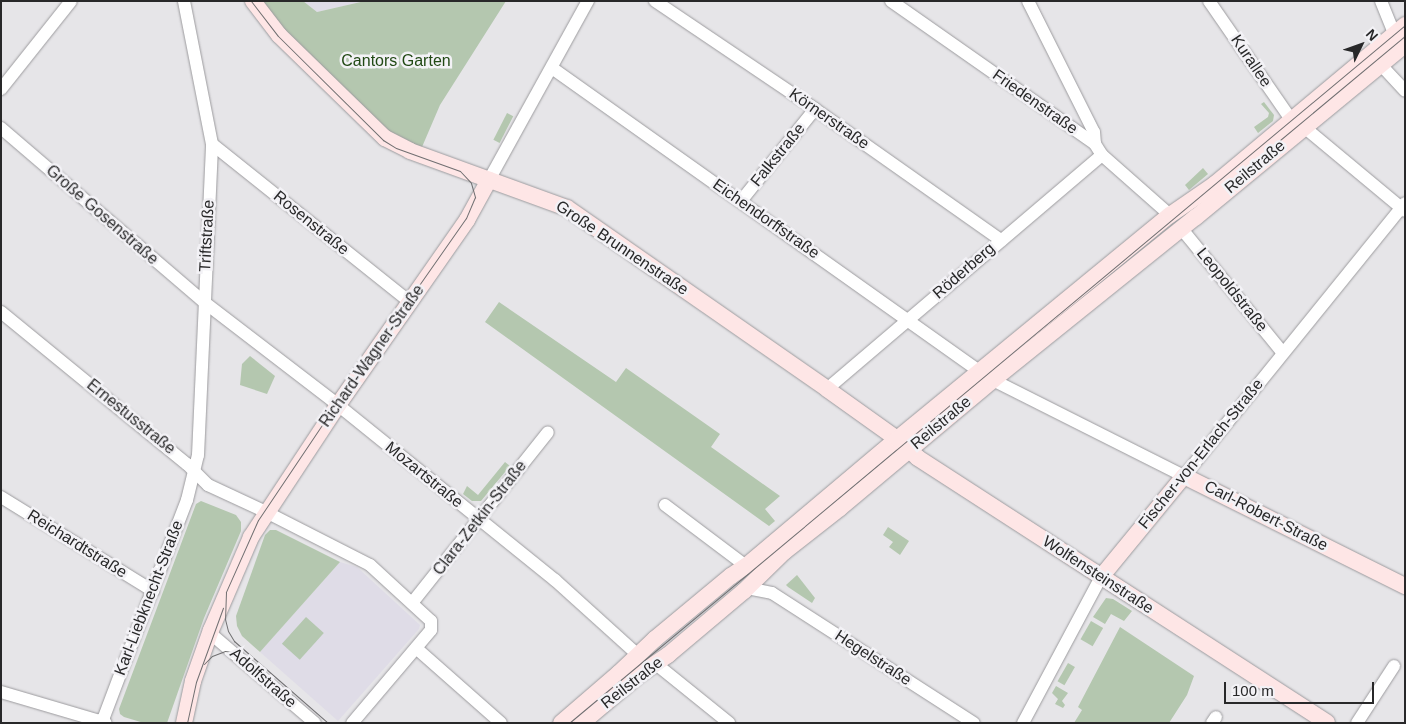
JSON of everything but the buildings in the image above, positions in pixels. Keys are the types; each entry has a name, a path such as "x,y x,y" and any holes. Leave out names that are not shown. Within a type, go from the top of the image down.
{"street":[{"path":"1,89 71,1"},
{"name":"Triftstraße","path":"184,1 212,144 198,455 195,472"},
{"name":"Große Brunnenstraße","path":"253,1 279,35 385,138 410,151 567,208 903,444"},
{"name":"Richard-Wagner-Straße","path":"184,723 190,691 210,633 251,537 338,405 478,203 588,1"},
{"name":"Körnerstraße","path":"655,1 815,109 1001,240"},
{"name":"Friedenstraße","path":"890,1 1095,144 1102,155 1170,215"},
{"path":"1028,1 1094,132 1095,144"},
{"name":"Kurallee","path":"1209,1 1298,124 1403,208"},
{"path":"1381,1 1401,35"},
{"name":"Reilstraße","path":"561,723 731,576 903,444 986,375 1170,215 1381,64 1401,35"},
{"name":"Reilstraße","path":"986,375 1181,228 1401,35"},
{"path":"1381,64 1405,91"},
{"name":"Eichendorffstraße","path":"552,68 986,375"},
{"name":"Falkstraße","path":"741,201 815,109"},
{"name":"Große Gosenstraße","path":"1,128 204,302"},
{"name":"Rosenstraße","path":"212,144 410,302"},
{"name":"Röderberg","path":"827,389 1102,155"},
{"name":"Fischer-von-Erlach-Straße","path":"1023,723 1100,577 1184,476 1282,352 1403,208"},
{"name":"Leopoldstraße","path":"1181,228 1282,352"},
{"name":"Mozartstraße","path":"204,302 338,405 556,580 638,655"},
{"name":"Ernestusstraße","path":"1,312 195,472 208,485 370,565 412,603 433,626 416,648"},
{"name":"Carl-Robert-Straße","path":"986,375 1405,586"},
{"name":"Clara-Zetkin-Straße","path":"412,603 548,432"},
{"name":"Reilstraße","path":"582,723 766,572 784,552 903,444"},
{"name":"Wolfensteinstraße","path":"903,444 1100,577 1327,723"},
{"name":"Karl-Liebknecht-Straße","path":"102,722 195,472"},
{"name":"Reichardtstraße","path":"1,497 152,591"},
{"path":"665,505 746,566"},
{"path":"766,572 766,581 772,593"},
{"name":"Hegelstraße","path":"747,588 772,593 974,723"},
{"name":"Adolfstraße","path":"210,633 315,723"},
{"path":"352,723 416,648 501,723"},
{"path":"656,664 729,723"},
{"path":"1357,723 1394,666"},
{"path":"1,692 102,722"},
{"name":"Wolfensteinstraße","path":"1302,707 1318,723"}],"shaded area":[{"path":"303,1 365,1 317,12"},
{"path":"340,562 357,567 420,625 419,629 338,721 260,652"}],"green space":[{"name":"Cantors Garten","path":"257,1 303,1 317,12 365,1 506,1 440,105 419,154 387,135"},
{"path":"1264,102 1274,115 1273,121 1258,133 1254,127 1268,117 1269,113 1261,104"},
{"path":"507,113 513,116 500,143 493,140"},
{"path":"1203,168 1208,174 1189,190 1185,185"},
{"path":"499,302 616,382 626,368 720,434 711,447 780,496 765,509 775,521 769,526 485,322"},
{"path":"250,356 275,376 267,394 240,385 242,364"},
{"path":"505,462 510,466 481,501 472,501 463,494 467,486 478,495"},
{"path":"201,501 236,515 241,522 241,531 204,618 167,723 144,723 124,717 120,714 119,709 196,504"},
{"path":"888,527 909,541 900,555 889,547 893,542 883,535"},
{"path":"270,530 276,530 340,562 260,652 242,636 237,626 236,616 265,535"},
{"path":"797,575 815,598 812,603 786,585"},
{"path":"1106,598 1113,599 1132,611 1124,621 1111,614 1105,624 1093,617"},
{"path":"306,617 324,633 300,660 282,644"},
{"path":"1091,621 1103,628 1093,646 1080,639"},
{"path":"1120,627 1194,676 1187,695 1169,723 1074,723 1082,710 1078,707"},
{"path":"1068,663 1075,667 1064,685 1058,681"},
{"path":"1056,686 1068,693 1062,701 1065,705 1063,708 1055,704 1058,699 1052,693"}],"tram line":[{"path":"251,1 278,36 383,140 396,148 460,171 471,183 475,197 466,218 336,404 258,520 226,592 225,619 228,631 234,641 328,723"},
{"path":"569,723 1405,25"},
{"path":"1262,155 1405,36"},
{"path":"187,723 196,682 223,608"},
{"path":"204,664 212,656 225,651 232,652 249,661"}]}
